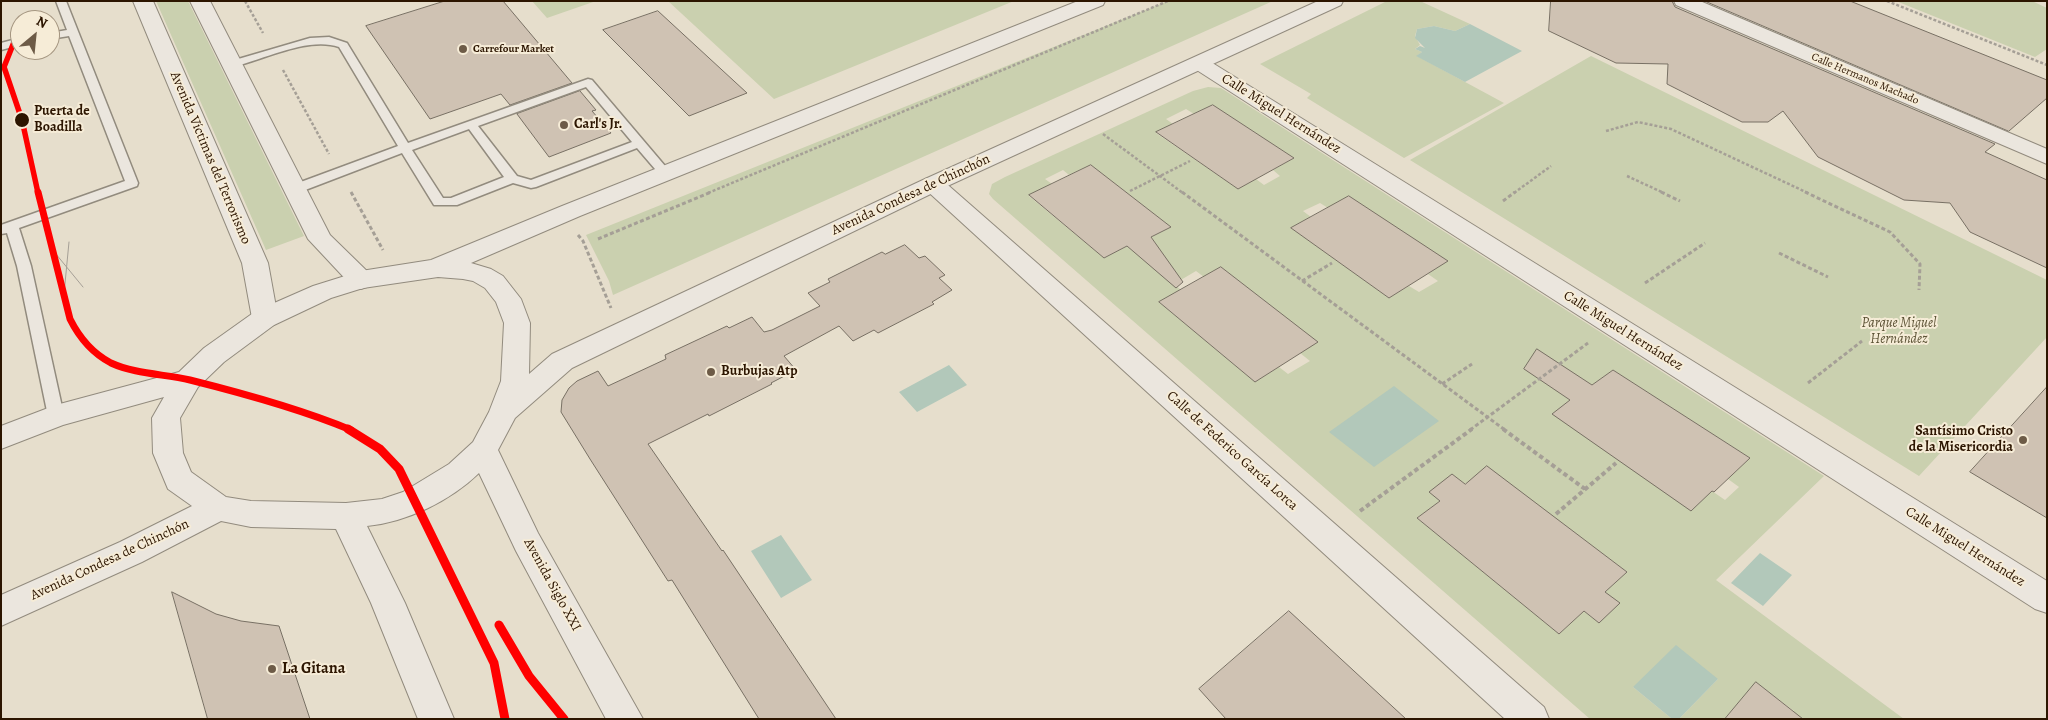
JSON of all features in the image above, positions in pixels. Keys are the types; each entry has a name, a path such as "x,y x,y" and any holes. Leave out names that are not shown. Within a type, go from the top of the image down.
{"street":[{"name":"Avenida Víctimas del Terrorismo","path":"143,1 255,263 265,318"},
{"path":"200,1 320,238 360,280"},
{"path":"438,268 562,214 1096,1"},
{"name":"Avenida Condesa de Chinchón","path":"503,413 562,361 933,184 1334,1"},
{"name":"Calle Hermanos Machado","path":"1683,1 2047,157"},
{"name":"Calle Miguel Hernández","path":"1199,62 2047,599"},
{"name":"Calle de Federico García Lorca","path":"933,184 1531,719"},
{"path":"438,268 463,270 482,275 494,282 508,299 517,323 515,381 503,413 483,450 460,472 414,501 382,512 346,516 251,514 218,508 179,480 168,453 166,418 188,380 214,355 265,318 322,292 360,280 438,268"},
{"path":"1,438 56,416 188,380"},
{"name":"Avenida Siglo XXI","path":"483,450 527,542 624,719"},
{"name":"Avenida Condesa de Chinchón","path":"1,611 131,552 218,508"},
{"path":"346,516 388,603 436,719"}],"lane":[{"path":"56,416 24,266 7,228 132,183 61,1"},
{"path":"60,34 72,32"},
{"path":"232,64 310,41 329,40 344,45 439,202 452,202 512,179 531,184 640,144"},
{"path":"295,189 588,82 665,173"},
{"path":"471,124 512,179"}],"path":[{"path":"598,239 1168,1"},
{"path":"1887,1 2047,65"},
{"path":"1606,131 1638,122 1671,129 1890,232 1920,264 1919,290"},
{"path":"1096,129 1586,489"},
{"path":"1130,191 1190,161"},
{"path":"1503,201 1551,166"},
{"path":"1627,176 1680,201"},
{"path":"562,214 583,241 608,301"},
{"path":"1645,283 1706,243"},
{"path":"1779,252 1828,277"},
{"path":"1302,281 1332,263"},
{"path":"1360,511 1593,339"},
{"path":"1808,383 1862,340"},
{"path":"1442,384 1472,364"},
{"path":"1556,514 1616,463"}],"green space":[{"path":"156,1 188,1 304,236 266,250"},
{"path":"532,1 596,1 547,18"},
{"path":"668,1 1014,1 774,99"},
{"path":"1168,1 1273,1 613,295 609,281 586,235"},
{"path":"1387,1 1420,1 1470,24 1455,31 1434,26 1417,29 1415,36 1420,45 1415,49 1422,52 1417,56 1504,103 1404,158 1307,98 1311,94 1260,64"},
{"path":"1896,1 2032,1 2047,8 2047,49 2035,57"},
{"name":"Parque Miguel Hernández","path":"1591,56 2047,280 2047,337 1919,476 1410,160"},
{"path":"1208,87 1221,88 1824,476 1716,580 1904,719 1791,719 1794,711 1756,683 1725,719 1679,719 1718,679 1633,687 1672,719 1590,719 989,194 992,184 1005,177 1193,91","holes":["1213,105 1294,158 1273,170 1280,176 1264,185 1256,179 1238,189 1156,133 1173,124 1166,119 1186,109 1194,114","1091,165 1171,227 1151,237 1156,244 1136,253 1127,246 1104,258 1029,196 1052,184 1045,179 1063,170 1069,175","1349,196 1447,261 1428,274 1438,281 1419,292 1409,286 1389,298 1291,228 1311,217 1303,211 1320,203 1328,208","1221,267 1317,342 1300,353 1310,361 1288,374 1279,367 1255,382 1159,302 1181,290 1174,284 1196,271 1204,277","1613,370 1750,458 1728,479 1739,487 1725,500 1712,491 1553,414 1570,400 1560,393 1579,377 1592,385","1487,467 1627,572 1605,592 1599,623 1584,611 1559,634 1417,518 1440,501 1452,474 1465,484"]}],"shaded area":[{"path":"1470,24 1522,51 1465,82 1416,56 1422,52 1415,49 1420,46 1425,48 1415,38 1417,29 1434,26 1455,31"},
{"path":"949,365 967,385 917,412 899,392"},
{"path":"1394,386 1439,421 1374,467 1329,432"},
{"path":"781,535 812,580 781,598 751,551"},
{"path":"1760,553 1792,575 1763,606 1731,583"},
{"path":"1676,645 1718,679 1679,719 1672,719 1633,687"}],"building":[{"name":"Carrefour Market","path":"445,1 503,1 572,83 510,105 501,94 430,119 366,26"},
{"path":"1551,1 1672,1 1675,7 1995,144 1985,152 2047,180 2047,268 1970,232 1950,203 1904,200 1818,157 1783,111 1768,122 1742,122 1667,84 1668,64 1616,63 1549,31"},
{"path":"1705,1 1850,1 2047,80 2047,98 2009,131"},
{"path":"658,11 747,93 689,116 603,30"},
{"name":"Carl's Jr.","path":"580,91 596,110 592,111 611,133 549,157 517,114"},
{"path":"1213,105 1294,158 1238,189 1156,132"},
{"path":"1091,165 1171,227 1151,237 1183,282 1176,288 1127,246 1104,258 1029,195"},
{"path":"1349,196 1448,261 1389,298 1291,228"},
{"path":"905,245 919,258 925,256 945,275 939,278 952,290 932,302 934,304 878,333 874,330 853,341 839,326 784,356 796,370 709,416 708,414 648,444 723,550 836,719 759,719 672,580 668,581 590,459 561,412 562,400 569,388 577,381 598,371 608,386 666,359 665,355 727,326 729,328 752,317 764,332 772,330 820,306 808,293 830,282 828,279 882,252 885,254"},
{"path":"1221,267 1318,342 1255,382 1159,302"},
{"path":"1537,349 1592,385 1613,370 1750,458 1691,511 1552,414 1570,400 1524,369"},
{"name":"Santísimo Cristo de la Misericordia","path":"2047,387 2047,518 1970,472"},
{"path":"1487,466 1627,572 1605,592 1620,603 1599,623 1584,611 1559,634 1417,518 1440,501 1429,492 1452,474 1465,484"},
{"path":"172,592 216,614 241,621 279,626 310,719 208,719"},
{"path":"1289,611 1406,719 1226,719 1199,689"},
{"path":"1756,682 1803,719 1725,719"}],"tram line":[{"path":"67,267 69,242"},
{"path":"51,248 67,267"},
{"path":"64,294 67,267"},
{"path":"67,267 83,287"}],"transit line":[{"path":"10,52 4,67 22,120 43,215 70,319 79,337 98,354 112,363 155,375 188,380 323,418 351,430 380,449 399,469 494,663 505,719"},
{"path":"499,625 529,676 564,719"}],"place":[{"name":"Carrefour Market","path":"463,49"},
{"name":"Puerta de Boadilla","path":"22,120"},
{"name":"Carl's Jr.","path":"564,125"},
{"name":"Burbujas Atp","path":"711,372"},
{"name":"Santísimo Cristo de la Misericordia","path":"2023,440"},
{"name":"La Gitana","path":"272,669"}]}
